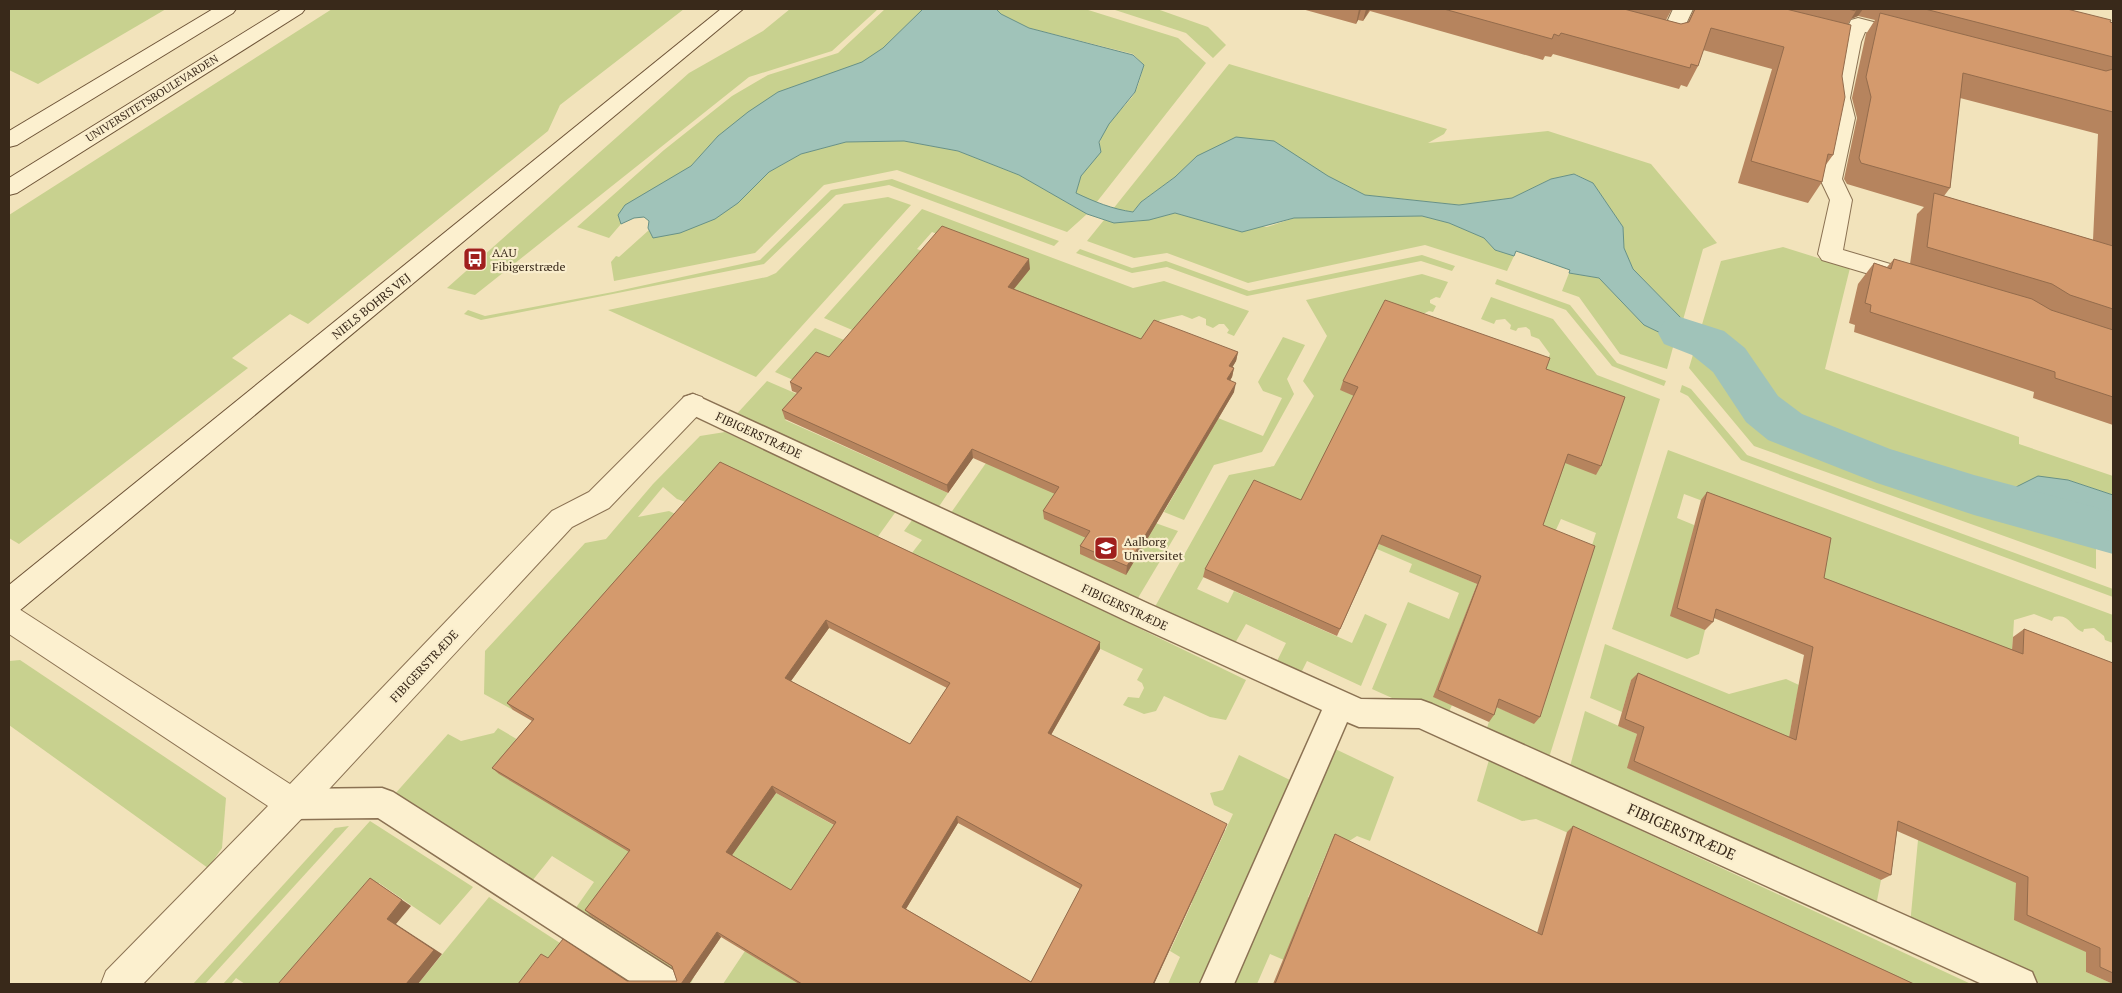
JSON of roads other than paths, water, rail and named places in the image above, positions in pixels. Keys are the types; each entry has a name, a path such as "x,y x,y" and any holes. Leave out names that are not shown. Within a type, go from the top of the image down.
{"street":[{"path":"9,140 226,9"},
{"name":"UNIVERSITETSBOULEVARDEN","path":"9,188 295,9"},
{"name":"NIELS BOHRS VEJ","path":"9,602 732,9"},
{"path":"1636,28 1671,38 1683,9"},
{"path":"1922,282 1830,254 1841,200 1831,179 1844,118 1840,98 1851,28 1925,41"},
{"name":"FIBIGERSTRÆDE","path":"119,984 293,804 562,519 599,500 693,404"},
{"path":"9,618 293,804"}],"lane":[{"name":"FIBIGERSTRÆDE","path":"693,404 1359,714 1421,714 2020,984"},
{"path":"1217,984 1339,705"},
{"path":"293,804 382,803 664,984"}],"water":[{"path":"923,9 996,9 1001,14 1029,28 1133,55 1144,65 1135,92 1109,124 1099,142 1101,152 1081,176 1076,193 1090,199 1111,207 1133,212 1141,202 1175,177 1197,156 1236,137 1274,141 1328,176 1365,195 1459,205 1512,198 1551,179 1574,174 1593,183 1623,227 1624,248 1633,269 1683,320 1680,333 1675,340 1644,325 1599,278 1569,273 1570,270 1516,251 1514,256 1495,250 1484,238 1449,223 1422,216 1294,218 1242,232 1175,213 1149,220 1114,223 1087,214 1019,175 958,151 904,141 846,142 801,154 769,172 738,203 715,219 680,233 653,238 648,228 649,221 644,217 634,218 621,224 618,215 625,205 691,166 718,136 748,112 778,92 862,62 883,48"},
{"path":"2038,476 2068,480 2113,495 2113,543 2096,537 2086,537 1988,506 1981,497 1983,489 2002,494"}],"waterway":[{"path":"1680,333 1708,343 1729,360 1762,409 1785,427 1877,464 1974,495 2113,533"}],"place":[{"name":"AAU Fibigerstræde","path":"475,259"},
{"name":"Aalborg Universitet","path":"1106,548"}]}
